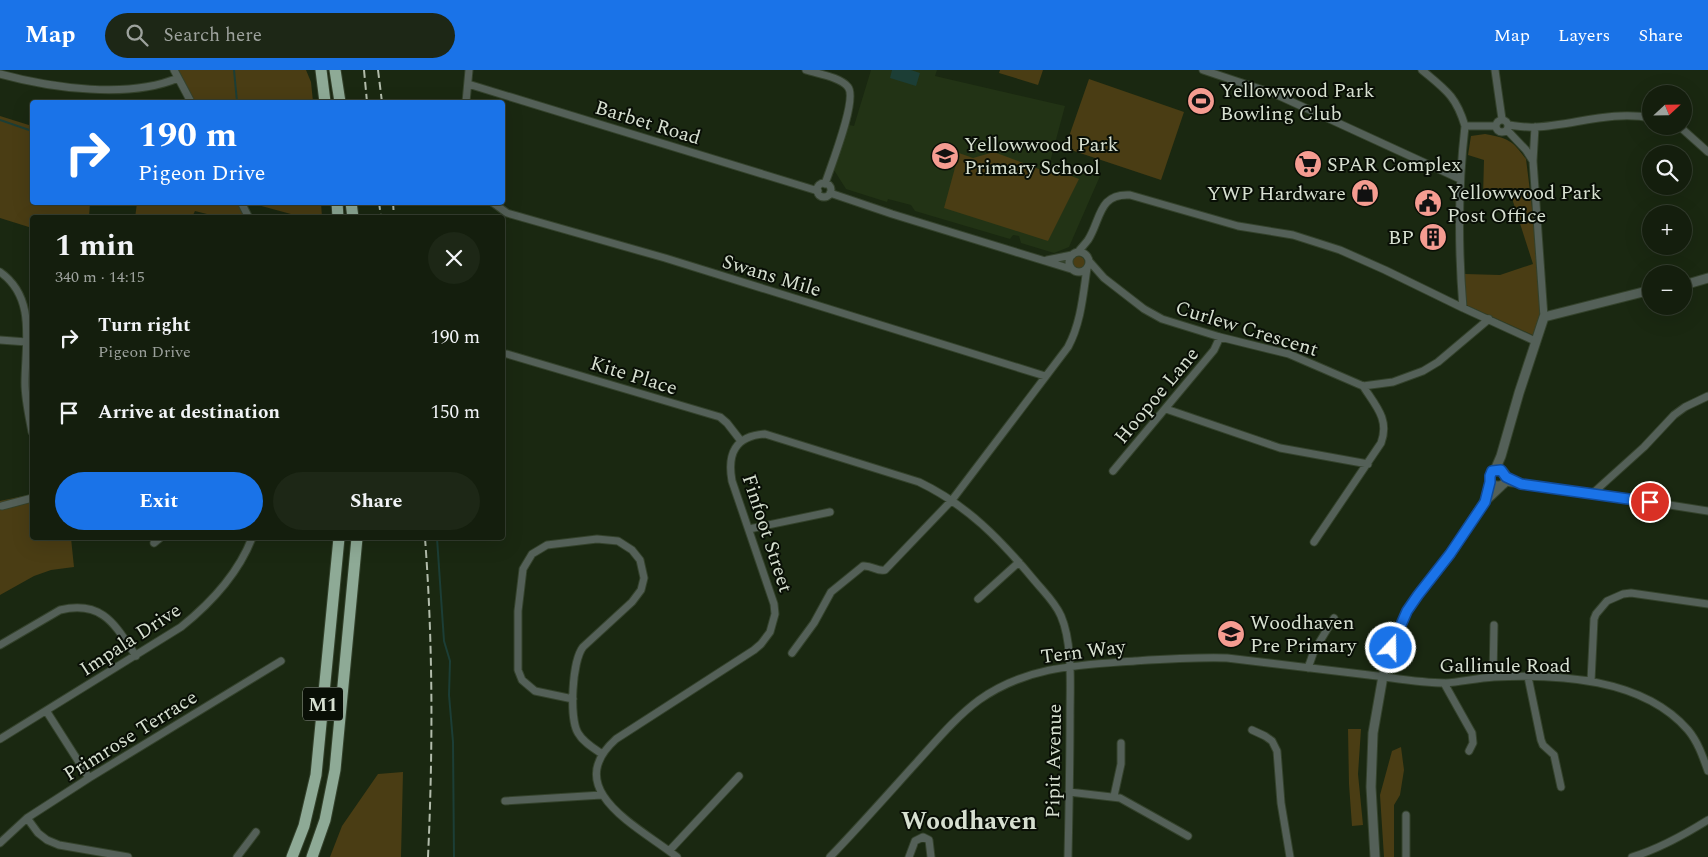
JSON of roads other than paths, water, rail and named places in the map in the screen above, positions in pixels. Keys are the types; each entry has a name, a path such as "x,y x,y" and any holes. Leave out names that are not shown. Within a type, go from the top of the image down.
{"highway":[{"path":"320,70 325,100"},
{"path":"336,70 340,100"},
{"name":"M1","path":"292,857 304,826 316,775 339,540"},
{"name":"M1","path":"312,857 325,820 336,770 357,540"}],"street":[{"path":"174,70 190,100"},
{"path":"466,100 470,70"},
{"path":"806,70 834,79 848,87 851,93 849,111 825,184"},
{"path":"1203,70 1275,94 1460,179"},
{"path":"1422,70 1448,91 1460,109 1465,126 1460,179 1460,260 1463,308"},
{"path":"1495,70 1502,120"},
{"path":"0,74 47,85 92,88 140,87 178,78"},
{"name":"Barbet Road","path":"468,84 818,191"},
{"path":"1496,126 1500,132 1508,128 1535,127 1582,120 1642,118"},
{"path":"1496,126 1502,120"},
{"path":"1502,120 1506,121 1508,128 1534,161"},
{"path":"1465,126 1496,126"},
{"path":"1485,502 1490,476 1501,456 1535,341 1544,317 1534,161 1535,127"},
{"path":"1689,135 1708,152"},
{"path":"825,184 819,186 818,191 824,197 830,194 1071,269 1086,268"},
{"path":"825,184 830,188 830,194"},
{"path":"1071,269 1068,260 1088,240 1104,205 1109,200 1122,194 1238,226 1293,235 1340,250 1535,341"},
{"name":"Swans Mile","path":"496,205 507,213 665,258 1045,376"},
{"path":"792,653 814,623 826,598 837,586 863,566 871,566 880,571 885,570 952,500 1068,347 1079,320 1084,289 1088,240"},
{"path":"1045,260 1075,253 1084,253 1086,268"},
{"name":"Curlew Crescent","path":"1086,268 1104,278"},
{"name":"Curlew Crescent","path":"1086,268 1104,278 1162,319 1220,337 1289,354 1363,386"},
{"path":"0,272 13,285 22,300 28,319 25,385 30,422"},
{"path":"1692,283 1708,278"},
{"path":"1544,317 1642,292"},
{"path":"1314,542 1381,443 1385,429 1380,411 1363,386 1393,382 1423,371 1438,362 1489,319"},
{"name":"Hoopoe Lane","path":"1113,471 1166,410 1214,350 1220,337"},
{"path":"0,340 27,342"},
{"name":"Kite Place","path":"507,354 720,417 741,441"},
{"path":"1593,494 1644,447 1674,415 1708,396"},
{"path":"1166,410 1280,448 1368,464"},
{"path":"741,441 752,435 772,435 920,482 952,500 983,525 1019,562 1056,607 1064,625 1070,666"},
{"name":"Finfoot Street","path":"602,754 616,739 754,650 770,632 775,614 774,604 732,481 730,465 735,448 741,441"},
{"path":"1375,857 1371,787 1373,733 1383,676 1391,648 1407,611 1450,554 1485,502 1504,480 1501,456"},
{"path":"1495,470 1501,470 1504,480"},
{"path":"1490,482 1494,486 1504,480 1708,511"},
{"path":"2,506 30,499"},
{"path":"748,529 830,512"},
{"path":"573,700 535,691 522,680 518,670 518,612 523,569 532,554 547,545 597,539 618,541 632,550 640,560 644,578 642,590 632,602 580,651 576,660 573,700 574,720 578,733 590,746 602,754 596,767 602,796 618,814 677,857"},
{"path":"154,543 158,540"},
{"name":"Impala Drive","path":"0,739 181,627 208,604 231,577 251,540"},
{"path":"978,599 1019,562"},
{"path":"1591,680 1594,619 1599,609 1607,601 1623,594 1631,593 1708,604"},
{"path":"0,645 60,610 87,608 100,613 110,620 136,656"},
{"path":"1308,668 1314,651 1334,618"},
{"path":"1493,677 1494,625"},
{"name":"Tern Way","path":"830,857 935,742 966,711 993,691 1010,682 1043,670 1070,666 1202,657 1227,658 1383,676"},
{"name":"Primrose Terrace","path":"0,843 27,818 281,661"},
{"name":"Pipit Avenue","path":"1068,857 1070,666"},
{"name":"Gallinule Road","path":"1383,676 1444,683 1493,677 1591,680 1651,700 1672,714 1689,731 1700,749 1708,771"},
{"path":"1528,677 1541,740 1543,745 1554,755 1561,787"},
{"path":"1444,683 1472,733 1473,743 1469,751"},
{"path":"46,712 89,778"},
{"path":"1252,730 1266,736 1277,751 1281,803 1290,857"},
{"path":"1114,796 1121,764 1121,742"},
{"path":"669,851 740,776"},
{"path":"1069,792 1114,796 1131,802 1188,836"},
{"path":"504,801 602,796"},
{"path":"1406,815 1406,857"},
{"path":"27,818 38,833 47,840 59,845 128,857"},
{"path":"1632,857 1646,853 1708,820"},
{"path":"237,857 256,832"},
{"path":"909,857 915,841 923,837 929,840 931,857"}],"water":[{"path":"892,70 911,70 920,73 916,86 890,78"}],"waterway":[{"path":"234,70 237,100"},
{"path":"0,120 30,130"},
{"path":"437,540 444,641 450,661 449,695 453,742 454,857"}],"railway":[{"path":"364,70 367,100"},
{"path":"378,70 382,100"},
{"path":"379,205 381,215"},
{"path":"393,205 394,215"},
{"path":"425,540 430,618 431,697 428,857"}],"place":[{"name":"Yellowwood Park Bowling Club","path":"1201,101"},
{"name":"Yellowwood Park Primary School","path":"945,156"},
{"name":"SPAR Complex","path":"1308,164"},
{"name":"YWP Hardware","path":"1365,193"},
{"name":"Yellowwood Park Post Office","path":"1428,203"},
{"name":"BP","path":"1433,237"},
{"name":"Woodhaven Pre Primary","path":"1231,634"}],"district":[{"name":"Woodhaven","path":"969,820"}]}
